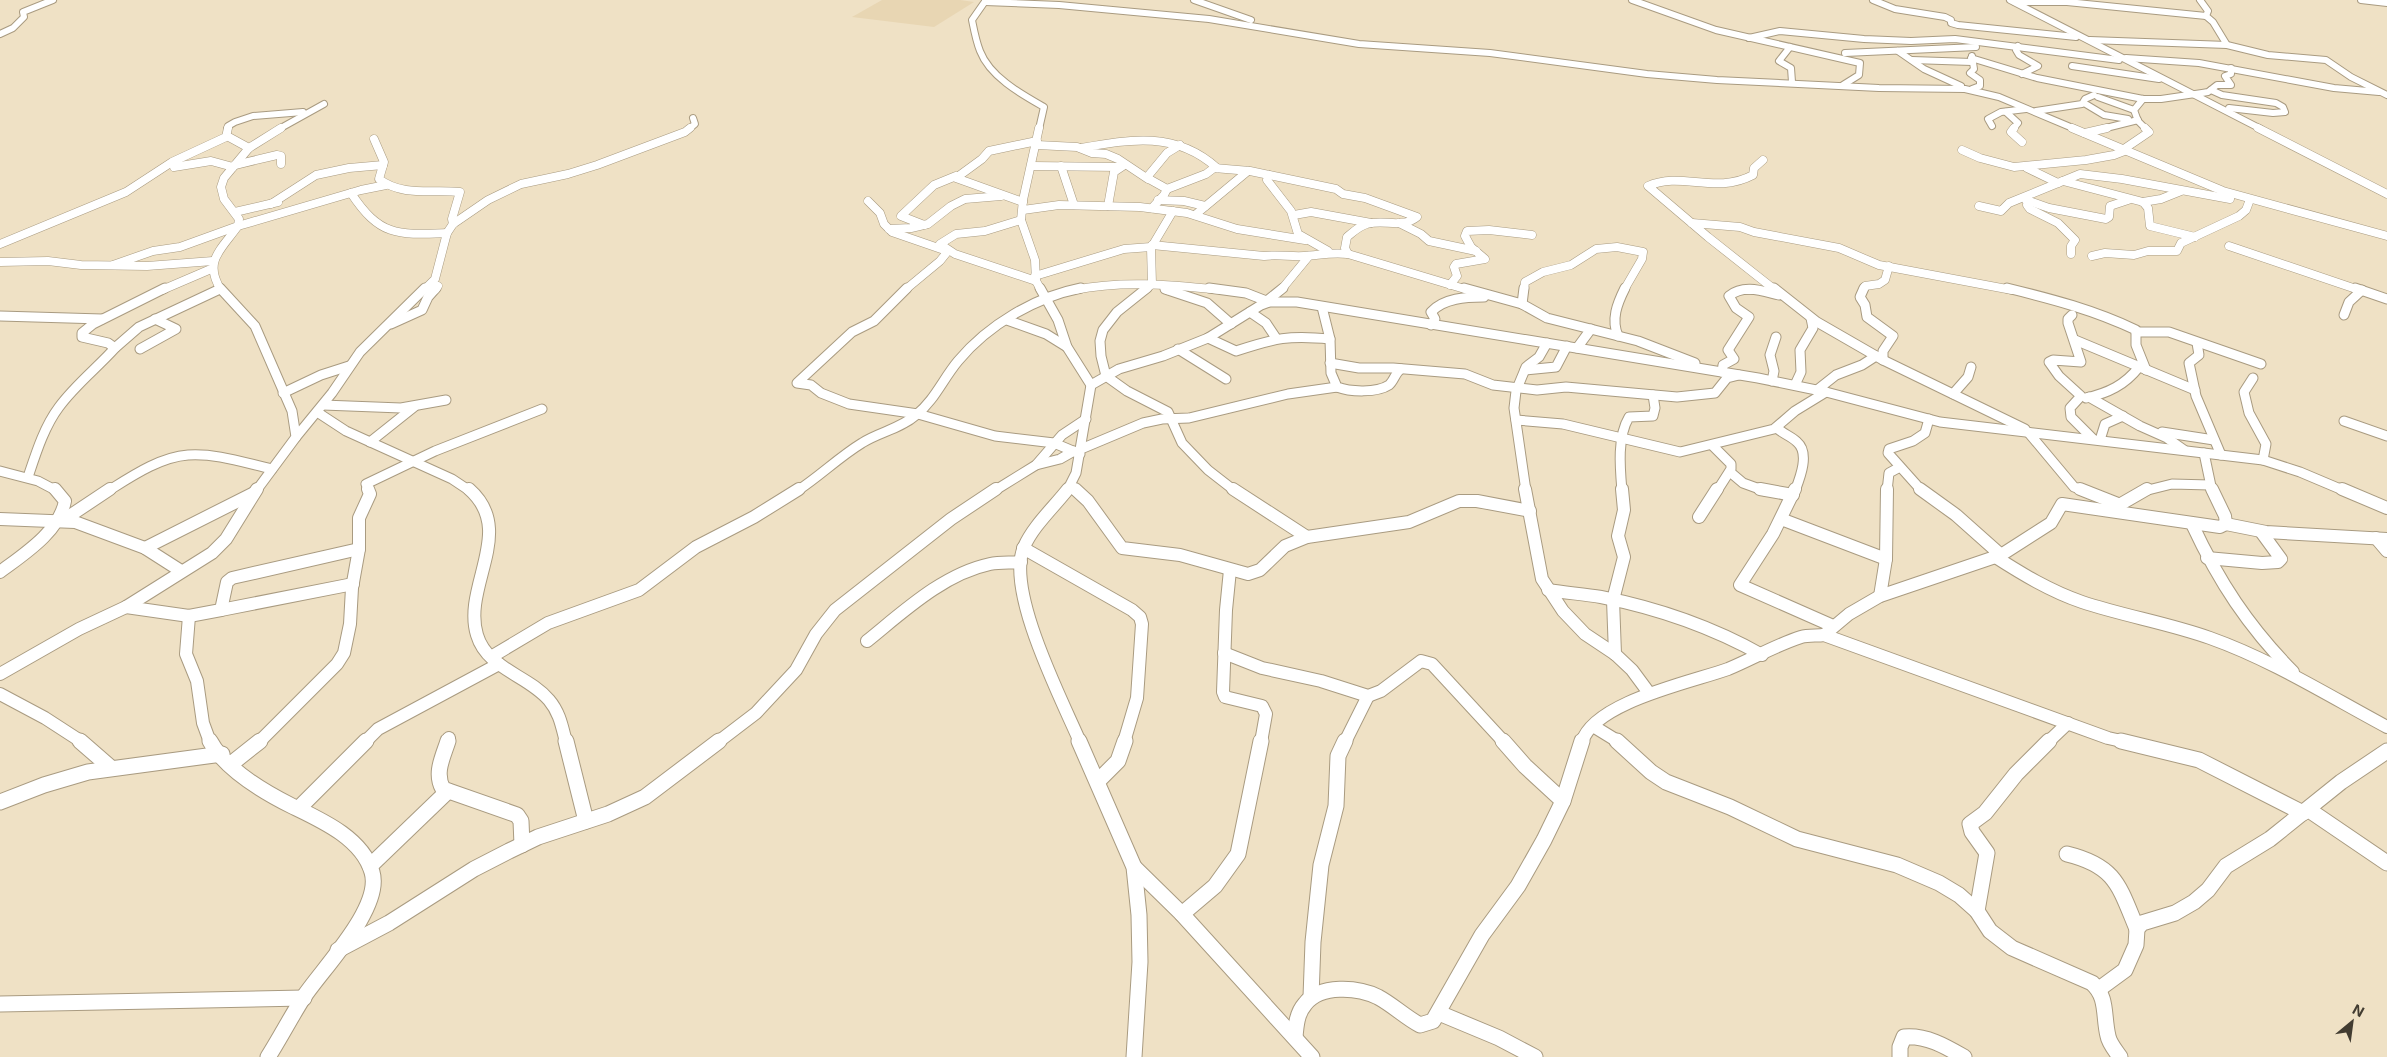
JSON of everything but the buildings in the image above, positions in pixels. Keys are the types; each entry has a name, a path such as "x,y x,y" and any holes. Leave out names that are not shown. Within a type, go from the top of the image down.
{"street":[{"path":"0,35 13,28 24,17 22,13 53,0"},
{"path":"1194,0 1281,30"},
{"path":"1632,0 1716,30 1860,63 1858,75 1849,79 1843,85"},
{"path":"1873,0 1895,9 1946,17 1951,20 1951,23 1958,25 2057,36 2078,36"},
{"path":"2200,0 2208,11 2206,16"},
{"path":"2361,0 2387,3"},
{"path":"1134,1057 1140,990 1140,944 1139,901 1134,867 1118,834 1098,781 1048,673 1030,627 1020,571 1023,548 1032,533 1071,486 1076,473 1078,451 1091,385 1068,347 1058,320 1044,297 1036,278 1034,260 1021,220 1044,107 1023,97 1004,82 980,52 972,20 973,16 986,1 1190,17 1281,30 1359,44 1490,52 1618,71 1717,80 1971,89 1980,86 1980,80 1970,73 1974,69 1972,60"},
{"path":"2011,1 2387,194"},
{"path":"2011,1 2067,2 2206,16 2213,22 2226,45"},
{"path":"1749,38 1780,31 1859,39 1903,41 1953,39 2128,61"},
{"path":"2086,40 2160,41 2226,45 2268,55 2326,60 2387,95"},
{"path":"1903,41 1901,47 1894,49 1927,70 1971,89 2000,97 2205,184 2269,205 2387,236"},
{"path":"1818,52 1863,54 2016,46"},
{"path":"2016,46 2019,55 2038,66 2022,74"},
{"path":"1790,47 1779,61 1790,67 1792,82"},
{"path":"1972,60 1979,54 1977,47"},
{"path":"1913,60 1941,49"},
{"path":"2063,84 2068,71 2082,55"},
{"path":"2120,57 2185,61 2325,86 2379,92"},
{"path":"1913,60 1972,60 2063,84 2143,99 2161,99 2192,94 2211,90 2217,85 2232,84 2225,76 2231,74 2231,68"},
{"path":"1927,70 1926,74 1932,82 1954,89"},
{"path":"2068,71 2109,78 2164,80"},
{"path":"2109,78 2110,90 2119,95"},
{"path":"2072,86 2134,110"},
{"path":"2211,90 2222,95 2276,103 2283,107 2285,112 2273,113 2220,108"},
{"path":"2084,103 2085,99 2094,95"},
{"path":"2134,110 2143,99"},
{"path":"1962,150 1980,158 2011,167 2086,160 2114,155 2143,138 2149,132 2136,120 2104,115 2084,103 2006,112 1989,118 1992,126"},
{"path":"116,347 82,337 82,333 102,319 212,265 238,226 239,218 224,199 221,188 224,178 249,148 324,104"},
{"path":"2134,110 2136,120"},
{"path":"228,136 227,128 234,122 253,117 311,111"},
{"path":"2006,112 2018,123 2011,132 2022,142"},
{"path":"0,674 79,629 126,607 212,553 226,538 254,493 320,408 349,366 368,343 435,279 447,233 453,224 488,200 521,184 568,174 597,165 684,132 692,128 694,124 693,118"},
{"path":"2085,133 2136,120"},
{"path":"228,136 249,148"},
{"path":"2,242 126,192 176,160 228,136"},
{"path":"374,139 374,144 381,151 384,165 379,178 386,185"},
{"path":"926,225 901,216 934,185 958,179 989,151 1037,143 1081,148 1131,140 1154,140 1180,145 1203,154 1217,168"},
{"path":"1148,179 1151,172 1167,153 1180,145"},
{"path":"1081,148 1092,153 1110,156 1124,166 1167,189"},
{"path":"163,170 202,161 234,166 277,155 281,156 281,164"},
{"path":"1763,160 1754,168 1753,175 1738,183 1661,182 1648,185 1781,296 1811,318 1880,358 2030,432 2074,487 2118,504"},
{"path":"271,204 316,175 349,168 384,165"},
{"path":"2034,165 2027,168 2061,182 2143,202 2161,199 2172,193 2184,191"},
{"path":"1032,166 1124,166"},
{"path":"1061,166 1074,205"},
{"path":"1108,206 1114,172 1124,166"},
{"path":"1167,189 1217,168 1248,171 1332,188 1343,194 1365,198 1418,217 1412,221 1399,224 1373,223 1311,212 1294,216"},
{"path":"1195,215 1204,206 1231,188 1248,171"},
{"path":"1979,206 2001,211 2009,203 2028,198 2080,174 2097,174 2269,205"},
{"path":"1269,175 1267,180 1280,198 1289,206 1294,216 1298,234 1305,240 1329,252"},
{"path":"958,179 1008,196 1023,206 1074,205 1152,208 1195,215 1237,229 1305,240"},
{"path":"958,179 963,193 962,200"},
{"path":"114,265 155,251 180,247 238,226 351,193 386,185 403,189 460,192 452,219 453,224"},
{"path":"1152,208 1158,200 1165,196 1167,189"},
{"path":"351,193 363,212 395,234 447,233"},
{"path":"889,229 926,225 962,200 970,197 1008,196"},
{"path":"235,212 294,198"},
{"path":"2028,198 2049,208 2106,219 2109,218 2108,208 2113,203 2132,199"},
{"path":"2028,198 2031,211 2060,224 2067,234 2075,240 2070,248 2071,254"},
{"path":"1158,200 1190,202 1204,206"},
{"path":"868,201 880,213 884,224 894,233 1036,278 1124,249 1152,246 1255,255 1309,256 1329,252 1348,254 1450,285 1522,304 1547,318 1657,348 1710,370"},
{"path":"2143,202 2148,208 2150,226 2195,237"},
{"path":"2092,256 2102,253 2134,255 2148,252 2174,252 2179,250 2181,243 2239,216 2246,210 2249,202"},
{"path":"1173,211 1152,246 1151,283 1110,316 1102,326 1100,351 1106,376 1127,391 1161,407 1171,418 1175,433 1192,455 1236,490 1307,537"},
{"path":"948,251 942,247 942,242 956,234 985,231 1021,220"},
{"path":"1348,254 1345,248 1347,237 1360,226 1373,223"},
{"path":"1692,223 1729,225 1834,247 1854,253 1875,264 1989,284 2072,304 2133,327 2136,332 2136,345 2142,368"},
{"path":"1399,224 1421,234 1429,241 1476,251"},
{"path":"1450,285 1457,276 1454,267 1456,264 1486,259 1468,243 1464,236 1470,230 1496,230 1532,236"},
{"path":"2229,246 2387,299"},
{"path":"1522,304 1523,285 1539,273 1571,266 1596,249 1617,247 1643,252 1642,259 1618,304 1614,325 1618,336"},
{"path":"155,251 171,257 170,265"},
{"path":"948,251 940,261 907,288 874,321 852,332 797,382 811,385 828,396 849,404 918,414 995,436 1054,443 1078,451"},
{"path":"1091,385 1119,369 1208,338 1232,324 1268,301 1287,285 1309,256"},
{"path":"0,262 48,261 82,265 212,265"},
{"path":"212,265 212,274 220,289 255,326 292,411 296,437"},
{"path":"1516,420 1563,424 1676,452 1712,445 1777,428 1821,391 1835,375 1859,364 1867,364 1880,358 1892,336 1867,318 1864,312 1865,305 1860,297 1865,286 1876,285 1886,281 1889,266"},
{"path":"389,324 422,310 438,285 435,279"},
{"path":"1151,283 1193,297 1217,311 1221,319 1232,324"},
{"path":"299,808 378,729 495,660 548,623 639,590 652,582 686,553 759,515 821,475 861,444 903,425 918,414 964,354 1007,320 1044,297 1093,285 1151,283 1238,292 1268,301 1297,302 1740,375 1821,391 1929,419 1970,426 2096,439 2263,460 2300,472 2387,508"},
{"path":"28,477 38,446 59,408 81,382 128,335 155,319 220,289"},
{"path":"1722,372 1723,365 1734,359 1728,350 1749,318 1748,314 1736,308 1729,296 1732,292 1745,289 1781,296"},
{"path":"2344,315 2349,302 2362,290"},
{"path":"1431,325 1435,319 1431,312 1438,306 1469,298 1493,296"},
{"path":"1322,307 1330,339 1330,363 1337,387"},
{"path":"1250,312 1266,323 1276,338"},
{"path":"2072,315 2068,319 2068,323 2081,362 2053,360 2049,362 2059,376 2085,398 2167,438 2185,451"},
{"path":"0,316 102,319"},
{"path":"1795,386 1802,369 1800,355 1802,346 1813,328 1811,318"},
{"path":"140,349 176,329 155,319"},
{"path":"1007,320 1046,334 1068,347"},
{"path":"1525,370 1556,367 1572,347 1591,329"},
{"path":"2136,332 2167,332 2260,364"},
{"path":"1208,338 1225,348 1236,350 1276,338 1299,336 1330,339"},
{"path":"1772,381 1774,371 1770,355 1776,337"},
{"path":"2075,340 2195,390"},
{"path":"1547,343 1542,353 1528,364 1518,386 1514,402 1522,476 1542,579 1557,603 1585,634 1615,654 1636,675 1648,693"},
{"path":"2197,343 2199,355 2189,363 2189,367 2204,420 2221,454"},
{"path":"1178,349 1226,379"},
{"path":"1330,363 1359,368 1465,374 1493,385 1518,386 1537,390 1566,387 1683,397 1715,393 1727,378 1740,375"},
{"path":"283,393 321,375 349,366"},
{"path":"1953,394 1968,377 1971,367"},
{"path":"2096,439 2071,417 2070,408 2085,398 2117,389 2142,368"},
{"path":"338,950 389,923 474,869 522,845 645,797 731,734 756,713 796,670 816,634 835,610 951,519 1036,465 1060,459 1132,426 1171,418 1189,418 1288,394 1337,387 1349,390 1384,388 1391,384 1396,372 1401,369"},
{"path":"2253,378 2244,392 2249,413 2266,444 2263,460"},
{"path":"1615,654 1613,600 1624,557 1618,536 1624,510 1620,479 1624,425 1629,417 1652,416 1655,408 1653,395"},
{"path":"320,408 414,407 428,406 446,400"},
{"path":"370,442 414,407"},
{"path":"320,408 332,424 448,478 474,494 484,508 491,526 474,606 476,632 481,647 495,660 541,692 552,703 560,717 586,821"},
{"path":"0,802 40,786 111,768 194,756 227,759 252,749 337,664 346,644 359,549 359,518 370,494 366,484 412,461 542,409"},
{"path":"2096,439 2105,424 2123,416"},
{"path":"1036,465 1054,443 1086,418"},
{"path":"1929,419 1925,433 1913,441 1888,451 1918,488 1956,515 1998,556 2040,584 2064,595 2212,639 2300,679 2387,727"},
{"path":"2344,422 2387,436"},
{"path":"1777,428 1799,444 1803,451 1802,469 1793,495 1781,519 1740,585 1828,631 2068,723 2126,744 2200,760 2306,811 2387,863"},
{"path":"2148,430 2214,440"},
{"path":"1699,517 1730,472 1730,464 1712,445"},
{"path":"2204,453 2210,485 2225,516 2226,524"},
{"path":"0,572 42,538 60,520 110,489 175,457 201,455 272,469"},
{"path":"1880,596 1886,559 1886,481 1888,473 1900,467"},
{"path":"0,471 28,477 60,492 64,499 60,520"},
{"path":"1730,472 1753,488 1793,495"},
{"path":"2107,511 2131,494 2157,486 2188,482 2210,485"},
{"path":"1071,486 1088,501 1122,548 1180,555 1248,574 1260,570 1279,550 1307,537 1409,522 1460,501 1477,501 1530,511"},
{"path":"145,548 254,493"},
{"path":"1295,1037 1300,1009 1311,996 1330,990 1369,992 1420,1025 1433,1021 1482,934 1518,886 1563,801 1577,751 1583,738 1593,726 1609,714 1648,693 1727,669 1802,638 1828,631 1866,603 1880,596 1998,556 2051,524 2062,504 2072,504 2192,524 2220,527 2226,524 2262,533 2381,539 2387,551"},
{"path":"0,519 75,522 145,548 181,571"},
{"path":"1781,519 1886,559"},
{"path":"2192,524 2207,558 2234,607 2261,641 2300,679"},
{"path":"2207,558 2262,563 2278,562 2281,559 2262,533"},
{"path":"1023,548 1117,601 1140,617 1142,634 1137,698 1118,761 1098,781"},
{"path":"221,610 227,582 232,578 359,549"},
{"path":"867,641 904,612 966,572 990,564 1021,562"},
{"path":"1182,914 1215,886 1238,854 1264,726 1266,709 1262,706 1225,697 1223,692 1230,570"},
{"path":"126,607 188,616 353,584"},
{"path":"1548,590 1613,600 1725,635 1762,655"},
{"path":"1557,603 1571,594"},
{"path":"188,616 186,654 198,685 203,724 212,744 227,759 272,795 299,808 344,836 363,853 373,871 373,891 363,912 304,998 268,1057"},
{"path":"1224,653 1262,668 1321,681 1368,696 1381,691 1421,661 1429,663 1466,699 1526,766 1563,801"},
{"path":"0,694 44,717 86,744 111,768"},
{"path":"1311,996 1319,882 1321,865 1336,806 1338,756 1368,696"},
{"path":"1977,912 1982,875 1988,858 1983,845 1971,831 1970,824 1985,813 2016,774 2068,723"},
{"path":"1593,726 1617,741 1650,772 1666,782 1730,807 1797,839 1876,858 1916,872 1959,895 1977,912 1990,931 2012,948 2085,980 2099,989 2103,996 2108,1038 2120,1057"},
{"path":"449,738 438,776 439,784 448,791 517,815 521,821 522,845"},
{"path":"2136,929 2142,923 2175,913 2194,902 2208,890 2226,866 2270,839 2341,782 2387,751"},
{"path":"370,866 448,791"},
{"path":"2067,854 2089,859 2100,865 2113,877 2121,888 2136,929 2136,945 2132,958 2125,970 2099,989"},
{"path":"1134,867 1182,914 1312,1057"},
{"path":"0,1004 304,998"},
{"path":"1439,1013 1500,1038 1524,1049 1535,1057"},
{"path":"1900,1057 1900,1047 1904,1037 1914,1035 1932,1041 1964,1057"}],"shaded area":[{"path":"882,0 960,0 974,2 934,27 852,17"}]}
